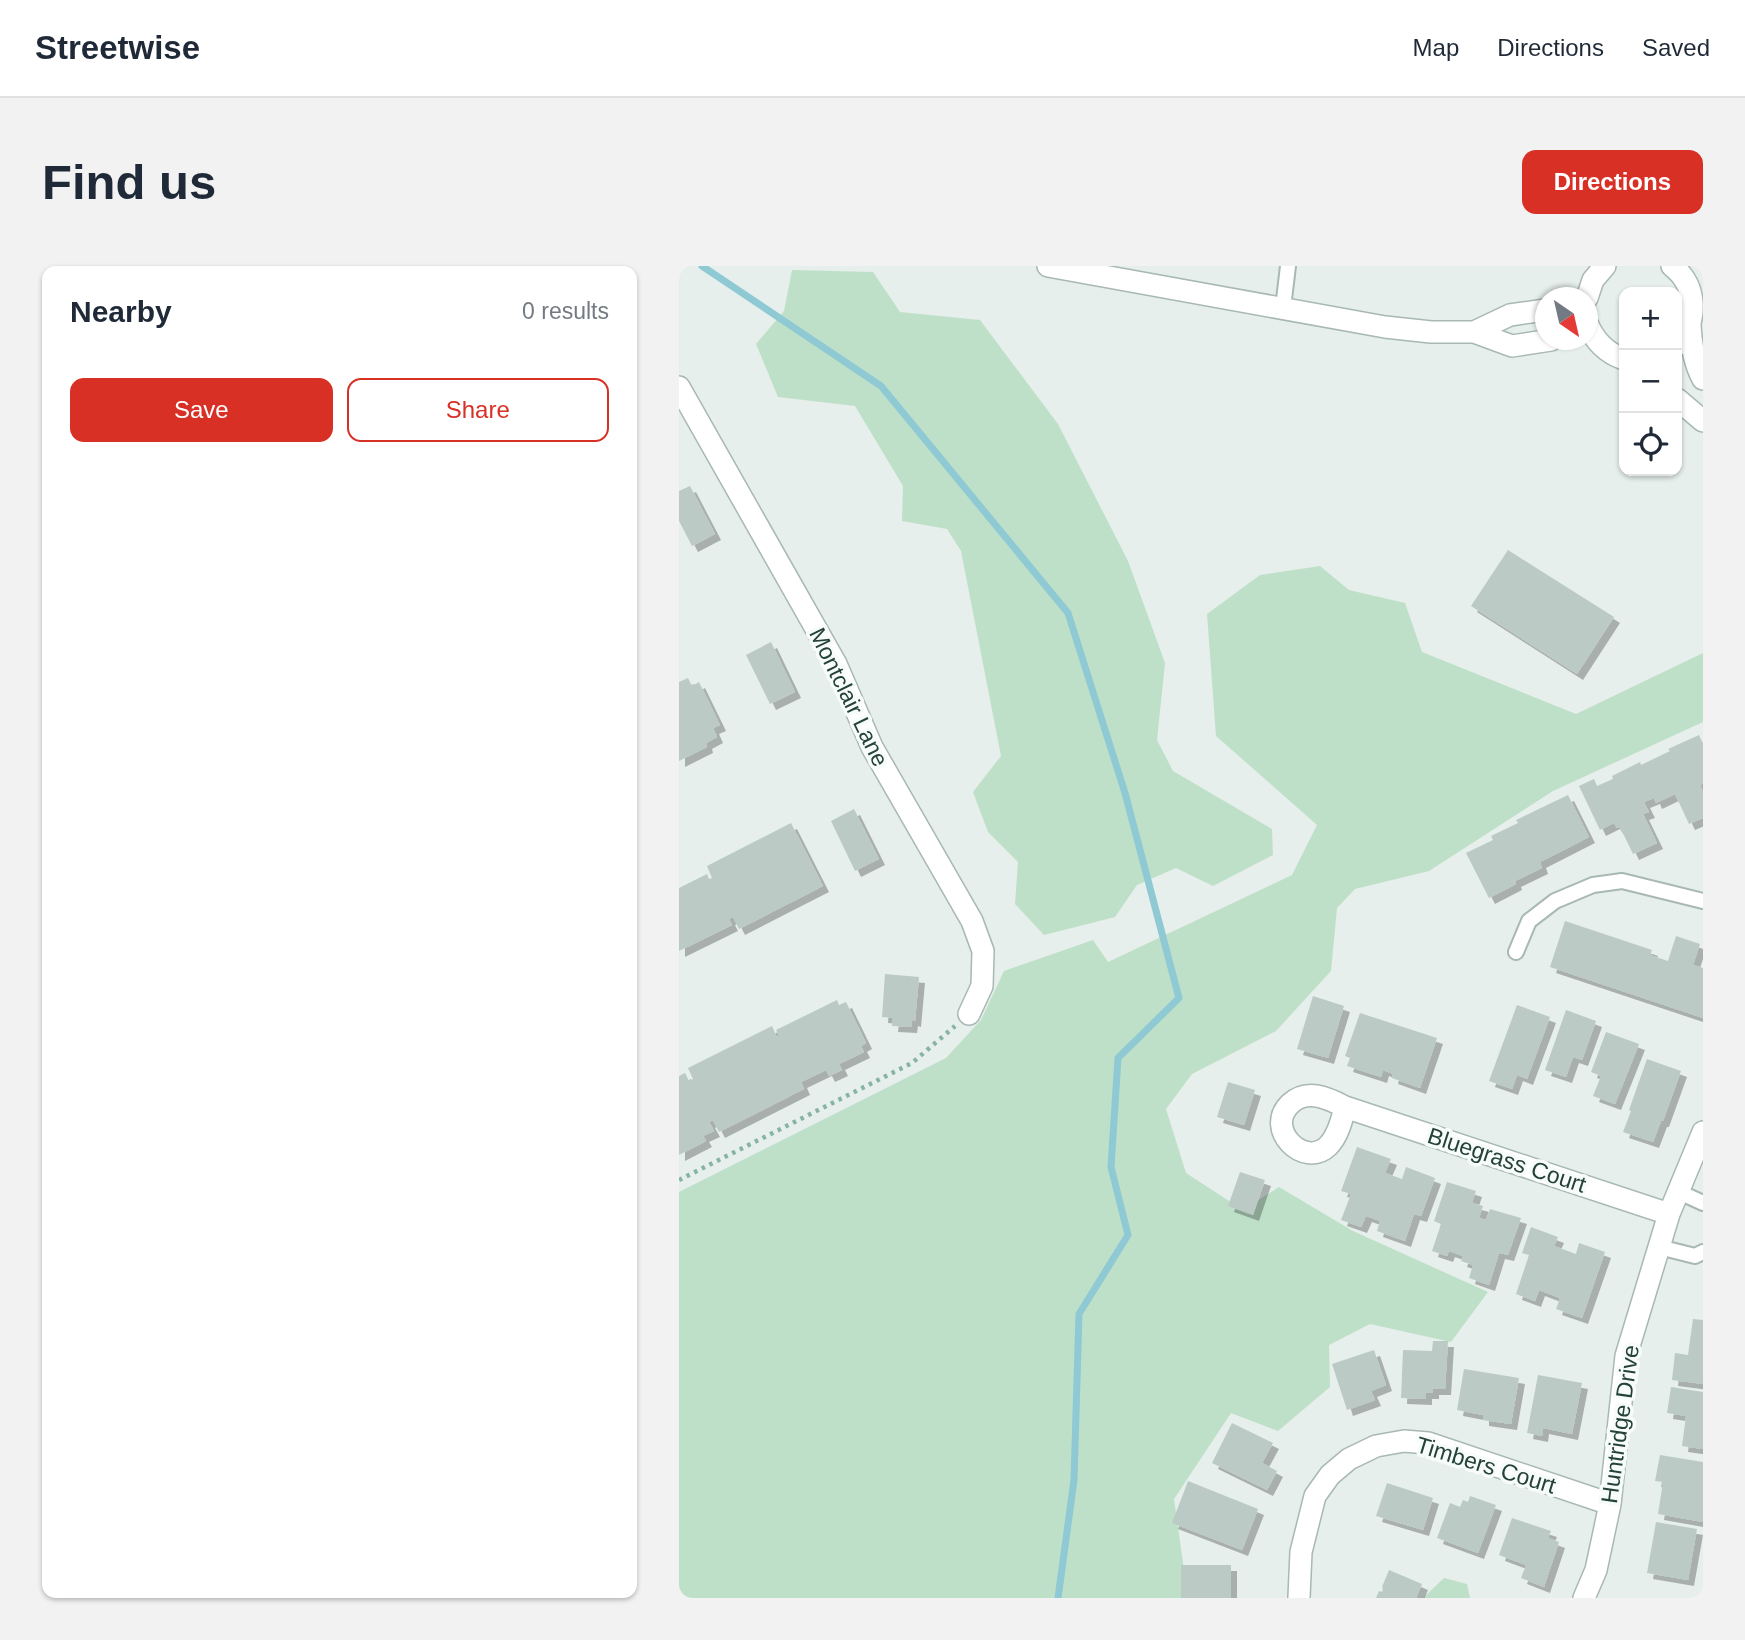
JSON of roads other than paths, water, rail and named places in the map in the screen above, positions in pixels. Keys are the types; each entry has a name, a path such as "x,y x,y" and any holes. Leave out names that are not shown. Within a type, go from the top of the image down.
{"street":[{"path":"1048,266 1385,327 1474,332 1512,346 1535,342"},
{"path":"1672,266 1679,271 1689,287 1695,309 1691,342 1703,379"},
{"path":"1682,339 1695,309"},
{"path":"1474,332 1510,315 1535,311"},
{"path":"1598,341 1619,357"},
{"name":"Montclair Lane","path":"679,387 837,664 872,747 972,921 983,951 983,963 982,986 969,1014"},
{"path":"1682,403 1703,421"},
{"name":"Bluegrass Court","path":"1345,1107 1669,1214"},
{"name":"Huntridge Drive","path":"1584,1598 1596,1570 1610,1504 1626,1356 1669,1214 1703,1132"},
{"name":"Timbers Court","path":"1299,1597 1301,1552 1315,1496 1330,1475 1349,1459 1376,1446 1404,1441 1428,1443 1610,1504"}],"lane":[{"path":"1283,309 1288,266"},
{"path":"1516,952 1529,920 1555,901 1593,885 1622,881 1703,901"},
{"path":"1679,1192 1703,1203"},
{"path":"1659,1247 1695,1256 1703,1252"}],"waterway":[{"path":"702,266 881,386 1068,613 1125,793 1179,998 1118,1058 1111,1167 1128,1235 1079,1314 1074,1480 1058,1598"}]}
